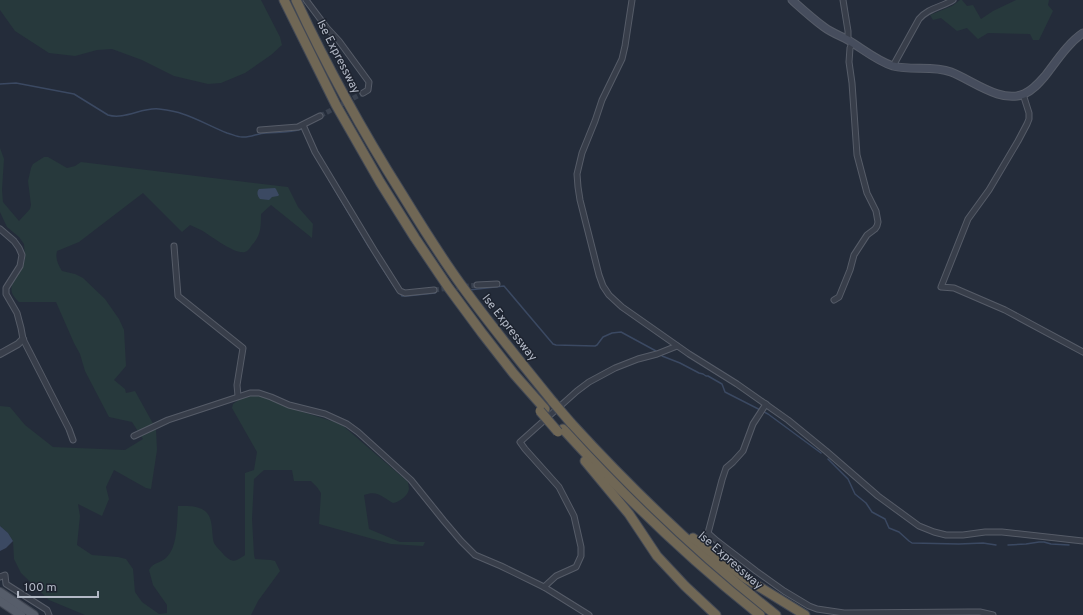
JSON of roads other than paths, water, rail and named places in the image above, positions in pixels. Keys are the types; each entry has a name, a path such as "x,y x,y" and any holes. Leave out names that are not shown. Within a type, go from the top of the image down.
{"highway":[{"name":"Ise Expressway","path":"284,0 336,105 380,182 448,287 482,333 542,410 561,431 649,519 697,563 760,615"},
{"name":"Ise Expressway","path":"296,0 328,66 367,137 423,228 461,285 491,325 553,402 601,456 699,551 776,615"},
{"path":"561,431 629,514 658,556 685,586 716,615"},
{"path":"644,498 745,578 805,615"}],"main road":[{"path":"792,0 824,27 893,66 903,68 932,68 945,70 999,94 1012,96 1023,94 1036,86 1073,41 1083,33"},
{"path":"0,592 34,615"},
{"path":"0,601 21,615"}],"street":[{"path":"306,0 369,82 368,90 363,93"},
{"path":"632,0 623,53 619,65 602,100 582,153 577,174 578,187 599,275 606,292 622,307 677,346 764,406 788,420 878,496 913,522 924,528 946,535 1002,532 1083,541"},
{"path":"834,300 839,297 850,270 854,255 868,235 875,230 878,222 876,211 867,193 857,155 849,62 850,41 843,0"},
{"path":"893,66 916,23 923,14 953,0"},
{"path":"1023,94 1029,113 1027,124 989,190 968,219 941,287 954,288 1005,310 1083,352"},
{"path":"260,130 294,128 320,116"},
{"path":"303,125 315,152 400,291 405,293 434,290"},
{"path":"0,230 14,241 22,255 20,266 6,288 6,294 17,313 23,339 67,425 73,440"},
{"path":"174,246 178,296 243,348 237,385 238,396"},
{"path":"477,285 497,284"},
{"path":"0,354 18,344 23,339"},
{"path":"544,587 556,576 576,567 581,556 580,543 574,516 559,487 520,442 571,396 590,382 615,368 677,346"},
{"path":"134,436 168,420 250,393 259,393 289,405 325,414 347,424 358,432 411,480 461,541 475,555 544,587 589,615"},
{"path":"764,406 753,424 742,451 726,468 708,533 784,591 813,608 822,611 844,614 977,612 993,615"},
{"path":"0,577 5,575 6,584 47,610 49,615"}],"water":[{"path":"275,188 279,195 272,197 269,200 260,199 257,193 259,189"},
{"path":"0,526 8,533 13,541 6,548 0,551"}],"waterway":[{"path":"0,84 16,83 74,94 108,115 114,116 127,115 153,109 174,111 240,137 248,137 263,133 303,130"},
{"path":"329,180 369,247"},
{"path":"377,260 394,286"},
{"path":"469,290 504,286 553,344 556,345 595,346 603,337 612,333 621,332 656,351"},
{"path":"400,293 402,296 435,293"},
{"path":"662,356 708,376 722,384 725,392 768,414 821,453"},
{"path":"828,459 848,479 855,494 866,503 872,512 885,519 889,528 899,532 912,543 983,543 996,545"},
{"path":"1008,545 1039,542 1069,545"}],"tunnel":[{"path":"320,116 363,93"},
{"path":"434,290 477,285"}]}
